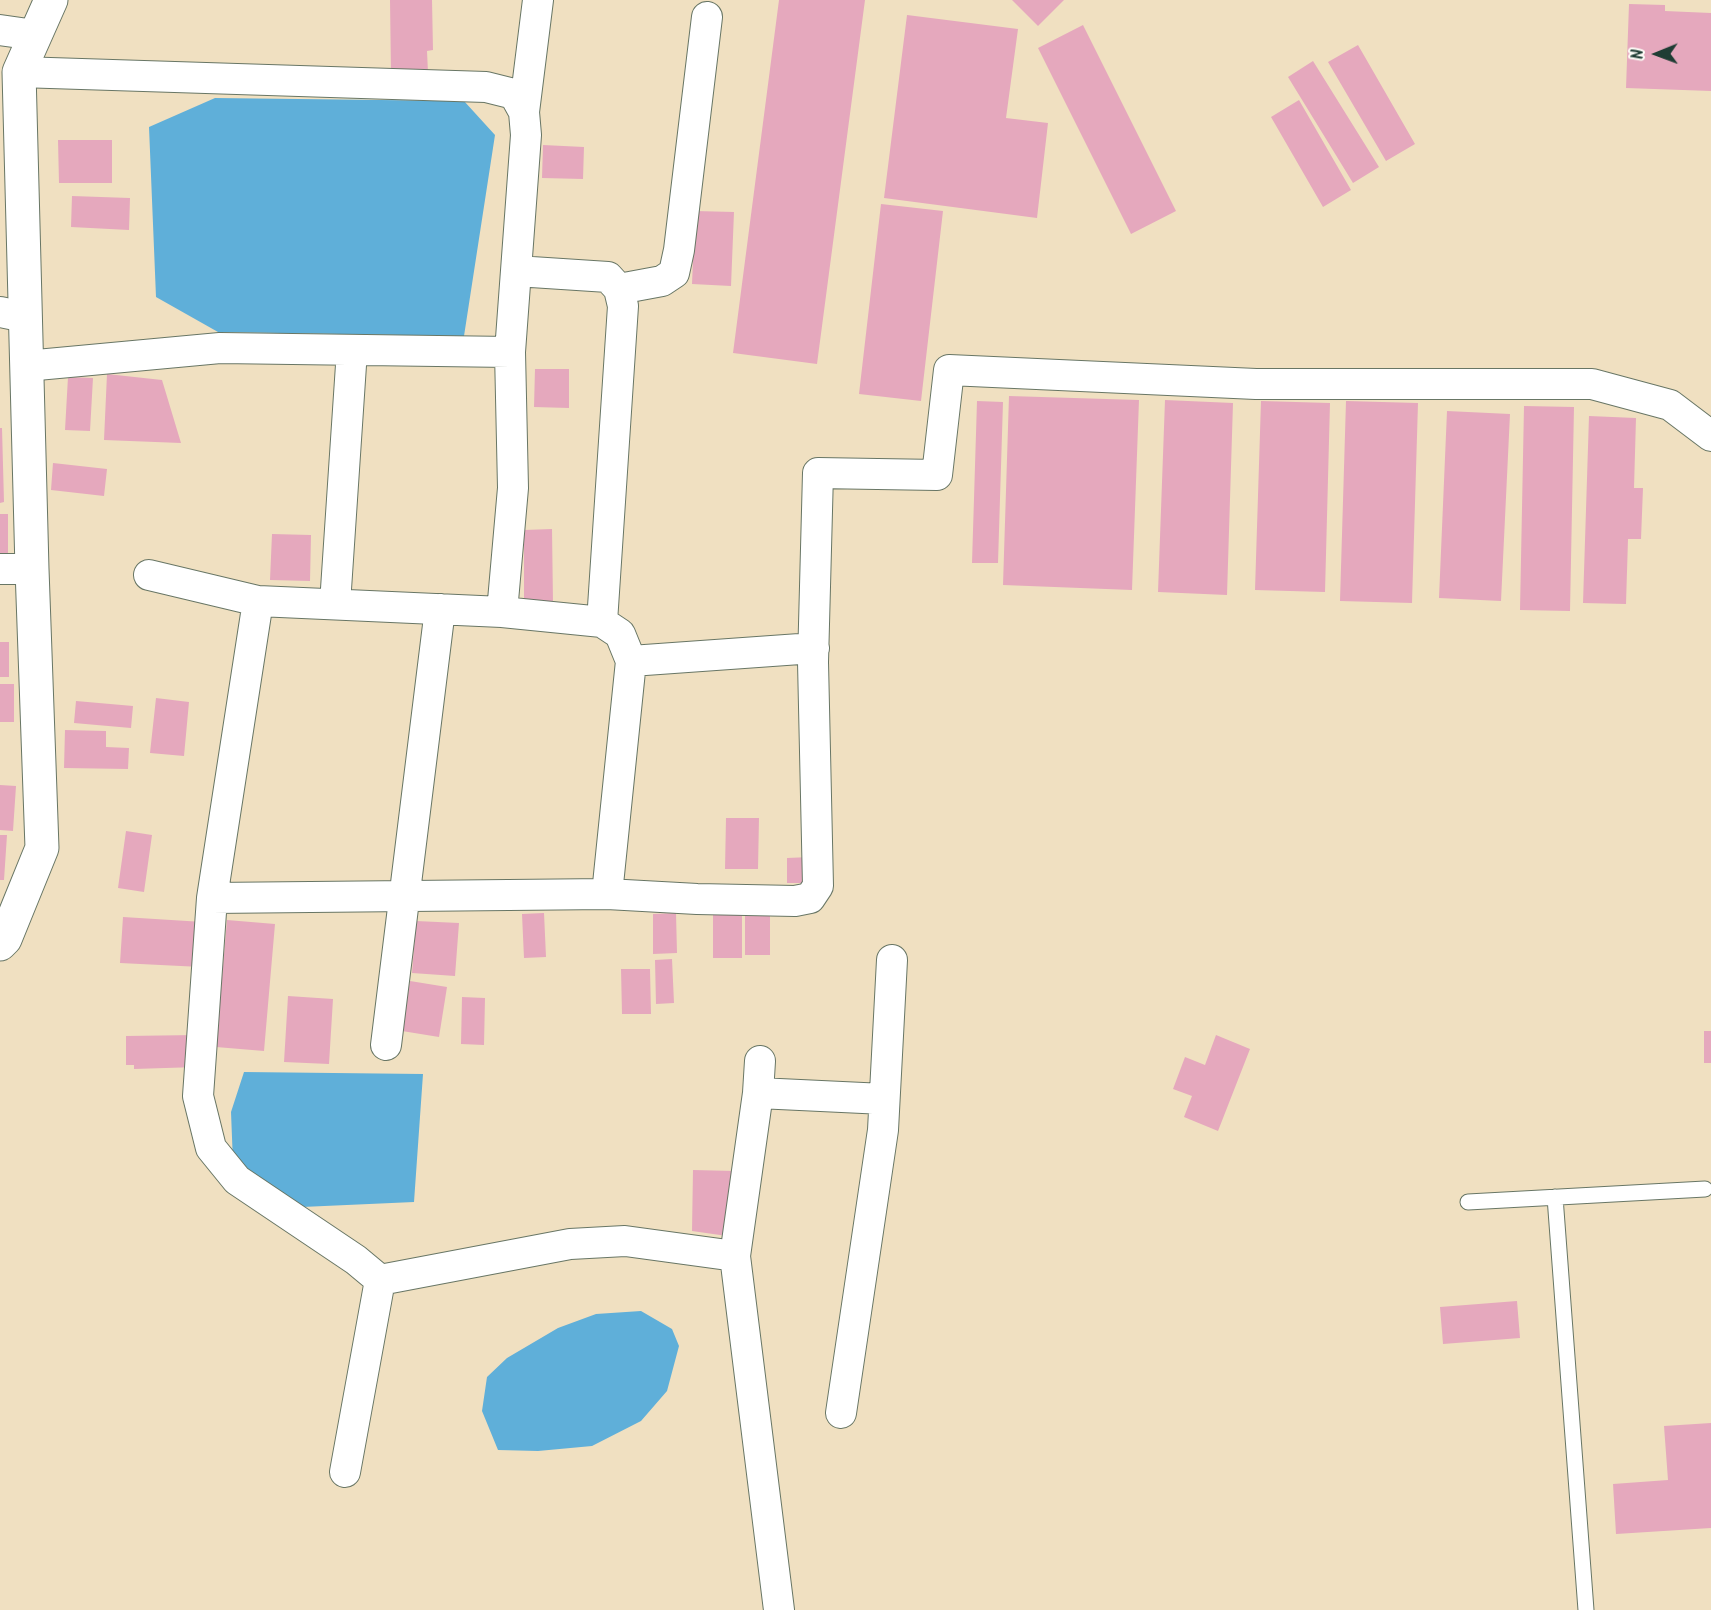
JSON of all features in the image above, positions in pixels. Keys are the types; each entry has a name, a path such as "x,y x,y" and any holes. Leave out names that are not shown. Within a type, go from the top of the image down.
{"street":[{"path":"0,944 5,939 42,849 26,366 13,314 19,72 51,0"},
{"path":"502,612 513,488 510,352 526,135 524,112 538,0"},
{"path":"619,289 662,281 674,273 679,250 707,17"},
{"path":"0,30 35,36"},
{"path":"19,72 486,87 514,94 524,112"},
{"path":"516,271 608,277 619,289 623,306 602,622"},
{"path":"26,366 220,348 510,352"},
{"path":"335,604 352,350"},
{"path":"213,898 607,894 784,901 810,898 818,886 813,648 818,473 937,475 950,370 1256,384 1592,384 1670,405 1711,436"},
{"path":"0,569 32,569"},
{"path":"148,575 258,601 502,612 602,622 620,634 631,661 607,894"},
{"path":"258,601 213,898 198,1096 211,1149 237,1180 356,1260 380,1280"},
{"path":"386,1046 440,609"},
{"path":"631,661 813,648"},
{"path":"841,1413 883,1130 892,960"},
{"path":"760,1061 758,1093 735,1256 779,1610"},
{"path":"758,1093 884,1099"},
{"path":"380,1280 570,1244 625,1241 735,1256"},
{"path":"345,1472 380,1280"}],"lane":[{"path":"1468,1202 1706,1189"},
{"path":"1555,1197 1586,1610"}],"water":[{"path":"215,98 464,101 495,135 464,336 218,332 156,297 149,127"},
{"path":"244,1072 423,1074 414,1202 302,1207 233,1163 231,1112"},
{"path":"641,1311 672,1329 679,1346 667,1391 641,1421 592,1446 538,1451 498,1450 482,1411 487,1377 507,1358 558,1328 596,1314"}],"building":[{"path":"390,0 432,0 433,50 427,51 428,73 391,74"},
{"path":"779,0 865,0 817,364 733,353"},
{"path":"1012,0 1064,0 1038,26"},
{"path":"1629,4 1665,5 1665,11 1711,13 1711,91 1626,88"},
{"path":"907,15 1018,29 1006,118 1048,123 1037,218 884,198"},
{"path":"1083,25 1176,211 1131,234 1038,48"},
{"path":"1358,45 1415,144 1386,161 1328,62"},
{"path":"1313,61 1379,167 1353,183 1288,77"},
{"path":"1299,100 1351,190 1323,207 1271,117"},
{"path":"58,140 112,140 112,183 59,183"},
{"path":"543,145 584,147 583,179 542,178"},
{"path":"72,196 130,198 129,230 71,227"},
{"path":"881,204 943,211 921,401 859,394"},
{"path":"695,211 734,212 731,286 692,284"},
{"path":"535,369 569,369 569,408 534,407"},
{"path":"107,374 162,380 181,443 104,440"},
{"path":"68,377 93,378 90,431 65,430"},
{"path":"1009,396 1139,400 1132,590 1003,585"},
{"path":"1165,400 1233,403 1227,595 1158,592"},
{"path":"977,401 1003,402 998,563 972,563"},
{"path":"1261,401 1330,403 1325,592 1255,590"},
{"path":"1346,401 1418,403 1412,603 1340,601"},
{"path":"1524,406 1574,407 1570,611 1520,610"},
{"path":"1447,411 1510,414 1501,601 1439,598"},
{"path":"1589,416 1636,418 1634,488 1643,488 1641,539 1628,539 1626,604 1583,603"},
{"path":"0,428 2,428 4,502 0,503"},
{"path":"53,463 107,469 104,496 51,490"},
{"path":"0,514 8,514 8,559 0,559"},
{"path":"552,529 553,603 524,604 524,530"},
{"path":"272,534 311,535 310,581 270,580"},
{"path":"0,642 9,642 9,677 0,677"},
{"path":"0,684 14,684 14,722 0,722"},
{"path":"156,698 189,702 184,756 150,753"},
{"path":"76,701 133,706 131,728 74,723"},
{"path":"65,730 106,731 106,747 129,748 128,769 64,768"},
{"path":"0,785 16,786 13,831 0,830"},
{"path":"726,818 759,818 758,869 725,869"},
{"path":"126,831 152,835 144,892 118,888"},
{"path":"0,835 7,835 4,880 0,880"},
{"path":"810,857 811,883 787,883 787,858"},
{"path":"745,912 770,912 770,955 745,955"},
{"path":"544,913 546,957 524,958 522,914"},
{"path":"676,913 677,953 653,954 653,914"},
{"path":"742,913 742,958 713,958 713,914"},
{"path":"123,917 203,922 201,967 120,963"},
{"path":"227,920 275,924 264,1051 216,1047"},
{"path":"416,921 459,923 455,976 412,973"},
{"path":"672,959 674,1003 656,1004 655,960"},
{"path":"621,969 650,969 651,1014 622,1014"},
{"path":"410,981 447,987 439,1037 402,1031"},
{"path":"288,996 333,999 329,1064 284,1062"},
{"path":"462,997 485,998 484,1045 461,1044"},
{"path":"1704,1031 1711,1031 1711,1063 1704,1063"},
{"path":"196,1035 197,1067 134,1069 134,1065 126,1065 126,1036"},
{"path":"1216,1035 1250,1049 1218,1131 1184,1117 1192,1096 1173,1089 1185,1057 1205,1065"},
{"path":"693,1170 735,1171 727,1236 692,1231"},
{"path":"1517,1301 1520,1338 1443,1344 1440,1307"},
{"path":"1711,1423 1711,1528 1616,1534 1613,1484 1668,1480 1664,1426"}]}
